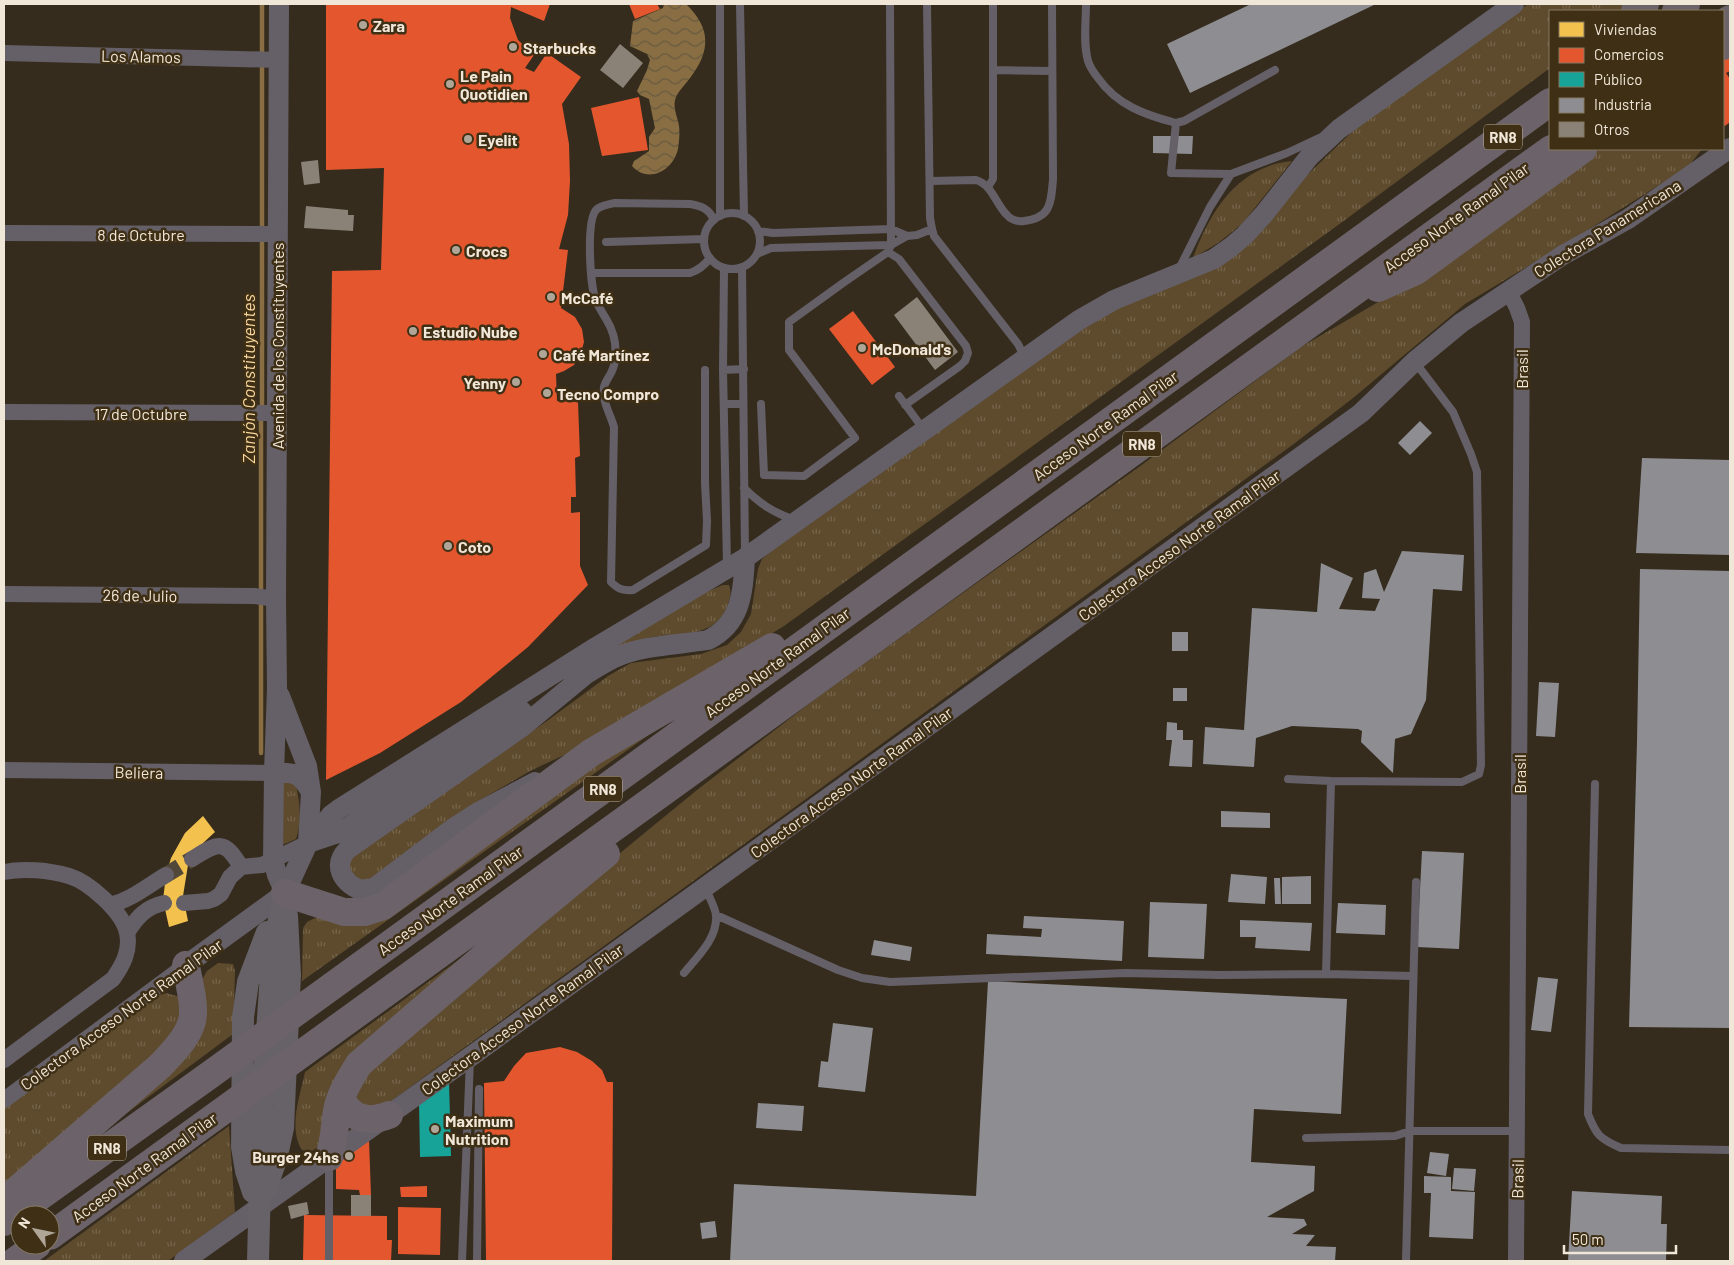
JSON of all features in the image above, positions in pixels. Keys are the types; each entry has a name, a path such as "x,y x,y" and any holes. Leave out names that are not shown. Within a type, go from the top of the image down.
{"highway":[{"path":"1456,171 1549,87"},
{"name":"Acceso Norte Ramal Pilar","path":"4,1222 1549,103"},
{"name":"Acceso Norte Ramal Pilar","path":"60,1229 1549,150"},
{"path":"1320,315 1416,271 1581,150"},
{"path":"285,892 344,912 365,912 383,906 592,752 905,570"},
{"path":"329,1157 333,1148 338,1106 351,1076 359,1064 525,921 648,819 734,740"},
{"path":"4,1200 160,1066 178,1046 190,1026 194,1013 186,965"},
{"path":"341,1099 346,1108 355,1116 366,1120 378,1119 389,1114"}],"main road":[{"name":"Avenida de los Constituyentes","path":"258,1261 262,1104 273,946 285,892"}],"street":[{"name":"Avenida de los Constituyentes","path":"279,4 267,59 274,234 274,413 266,597 277,688 273,858 277,875 285,892"},
{"path":"308,843 331,815 339,809 596,646 745,558 1025,358 1098,309 1114,300 1214,259 1245,235 1310,157 1339,129 1514,4"},
{"name":"Los Alamos","path":"4,53 267,59"},
{"name":"Colectora Panamericana","path":"1508,290 1563,255 1628,219 1730,148"},
{"name":"8 de Octubre","path":"4,233 274,234"},
{"name":"Colectora Acceso Norte Ramal Pilar","path":"184,1261 470,1058 1361,413 1415,361 1461,323 1508,290"},
{"name":"Brasil","path":"1508,290 1522,322 1516,1261"},
{"name":"17 de Octubre","path":"4,412 274,413"},
{"path":"184,903 214,899 221,894 230,878 241,867 262,865 273,858 308,843 341,832 523,710 614,658 650,648 708,640 716,636 730,622 740,602 745,558"},
{"name":"26 de Julio","path":"4,594 266,597"},
{"path":"586,674 522,727 348,849 340,861 340,869 344,880 360,890 374,888 452,829 480,811 592,752"},
{"name":"Avenida de los Constituyentes","path":"277,688 307,766 311,792 308,843 285,892"},
{"name":"Beliera","path":"4,770 274,773"},
{"path":"274,773 292,772 301,778 311,792"},
{"path":"192,859 214,846 224,846 232,853 241,867"},
{"path":"4,872 49,872 70,876 85,883 103,897 117,914 128,933 128,950 122,966 113,979 4,1060"},
{"path":"110,906 134,896 166,875"},
{"name":"Colectora Acceso Norte Ramal Pilar","path":"4,1100 285,892"},
{"path":"128,933 139,916 148,908 164,903"}],"lane":[{"path":"717,218 720,4"},
{"path":"740,4 744,216"},
{"path":"890,4 890,249 966,346 968,353 965,361 960,366 905,405"},
{"path":"927,4 932,229 934,236 1018,344 1025,358"},
{"path":"988,188 993,172 993,4"},
{"path":"930,181 976,180 981,182 988,188 1006,215 1012,219 1020,221 1035,220 1046,212 1052,197 1053,179 1052,4"},
{"path":"1086,4 1086,48 1089,63 1102,84 1126,105 1152,117 1176,123 1184,121 1275,70"},
{"path":"993,70 1052,70"},
{"path":"1176,123 1171,173 1231,174 1287,153 1339,129"},
{"path":"1175,276 1210,207 1231,174"},
{"path":"705,370 706,545 633,590 616,588 611,582 614,427 611,415 605,404 604,386 612,371 616,356 612,326 592,290 590,235 592,218 596,210 603,206 614,204 690,204 699,205 717,218"},
{"path":"757,254 760,238 758,231 750,220 744,216 728,213 717,218 706,232 704,239 706,252 710,258 724,268 733,269 748,264 757,254 771,248 890,249"},
{"path":"758,231 772,233 891,229 907,236 917,235 932,229"},
{"path":"762,404 764,475 804,476 855,438 789,350 789,322 907,236"},
{"path":"606,242 704,239"},
{"path":"591,273 690,273 705,265 710,258"},
{"path":"742,267 745,558"},
{"path":"724,268 723,370 727,569"},
{"path":"1288,779 1462,782 1479,774 1481,765 1477,472 1452,412 1415,361"},
{"path":"723,370 744,369"},
{"path":"898,396 924,430"},
{"path":"724,404 743,404"},
{"path":"744,488 766,508 797,521"},
{"path":"1326,974 1330,781"},
{"path":"1595,784 1588,1114 1594,1130 1607,1142 1621,1148 1730,1150"},
{"path":"1406,1261 1416,882"},
{"path":"684,973 708,944 714,929 716,915 705,887"},
{"path":"716,915 838,970 862,978 890,982 1125,973 1413,976"},
{"path":"462,1261 470,1058"},
{"path":"477,1261 479,1088"},
{"path":"1306,1138 1395,1136 1410,1130 1517,1132"},
{"path":"329,1157 329,1261"}],"green space":[{"path":"1528,4 1636,4 1627,10 1549,10 1549,69 1345,220 784,626 594,741 532,770 480,800 367,882 353,878 350,858 547,721 608,676 631,663 701,654 727,645 741,632 751,614 758,569 762,559 771,551 1100,316 1186,280 1302,180 1356,128"},
{"path":"1598,150 1701,150 1688,167 1465,304 1353,398 1295,443 391,1101 379,1107 365,1109 353,1096 357,1083 553,908 697,790 819,696 1139,467 1301,347 1411,283"},
{"path":"1292,161 1242,224 1218,243 1193,258 1208,224 1218,208 1241,181 1273,165"},
{"path":"723,585 729,585 730,598 721,617 714,624 695,632 652,637 610,648 698,595"},
{"path":"657,729 302,981 303,928 307,922 317,917 347,926 367,922 562,780"},
{"path":"288,780 296,785 300,819 296,839 282,845 283,784"},
{"path":"509,923 402,1015 320,1146 310,1152 302,1150 298,1141 295,1122 305,1072"},
{"path":"218,963 233,964 235,971 233,1034 26,1188 175,1057 199,985 207,971"},
{"path":"166,993 177,996 184,1001 186,1017 122,1090 4,1183 4,1106 150,998"},
{"path":"229,1126 235,1212 168,1261 44,1261 52,1255 60,1255 60,1249"}],"water":[{"path":"664,4 686,4 700,22 704,31 705,49 697,68 675,100 679,132 678,149 675,157 665,169 652,174 645,174 632,166 634,161 649,151 649,137 655,128 649,99 640,95 637,91 650,60 647,54 630,46 633,21 663,8"}],"building: Viviendas":[{"path":"203,816 215,832 202,844 188,865 183,896 188,921 169,927 163,900 166,875 171,858 185,833"}],"building: Comercios":[{"path":"326,4 550,4 544,21 511,7 510,18 518,40 534,55 525,68 534,72 547,53 581,77 562,104 569,144 570,181 568,215 559,249 568,250 561,308 575,317 582,329 584,342 580,356 574,365 556,374 557,401 578,402 580,456 575,458 576,497 571,497 571,513 580,512 580,566 588,585 528,647 461,702 380,753 326,780 332,271 381,270 384,168 326,170"},
{"path":"629,4 657,4 660,9 635,19"},
{"path":"1730,51 1730,71 1726,73 1730,79 1730,122 1725,126 1724,124 1724,55"},
{"path":"639,97 648,150 602,156 591,108"},
{"name":"McDonald's","path":"853,311 895,367 872,385 829,329"},
{"path":"560,1047 577,1052 592,1061 602,1070 607,1082 613,1082 612,1261 486,1261 484,1083 504,1081 526,1053"},
{"path":"369,1140 371,1195 360,1195 359,1190 336,1189 336,1159"},
{"path":"427,1186 427,1197 401,1197 400,1187"},
{"path":"398,1207 441,1208 440,1255 398,1254"},
{"path":"304,1215 387,1216 387,1240 392,1240 391,1261 303,1261"}],"building: Público":[{"name":"Maximum Nutrition","path":"449,1081 451,1156 420,1157 419,1102"}],"building: Industria":[{"path":"1251,4 1376,4 1190,93 1167,44"},
{"path":"1153,136 1193,136 1192,154 1153,153"},
{"path":"1420,421 1432,433 1410,455 1398,443"},
{"path":"1642,458 1730,460 1730,555 1636,553"},
{"path":"1402,551 1464,555 1462,591 1433,589 1426,700 1411,734 1395,739 1393,773 1361,742 1362,731 1358,729 1292,726 1256,738 1254,767 1203,764 1205,727 1244,730 1252,608 1317,612 1321,563 1353,578 1339,609 1375,611 1380,599 1362,598 1364,573 1376,569 1384,592"},
{"path":"1640,569 1730,571 1730,1028 1629,1027"},
{"path":"1172,632 1188,632 1188,651 1172,651"},
{"path":"1539,682 1559,683 1555,737 1536,736"},
{"path":"1173,688 1187,688 1187,701 1173,701"},
{"path":"1167,722 1177,723 1177,730 1183,730 1183,740 1193,740 1192,767 1169,766 1172,740 1166,740"},
{"path":"1221,811 1270,813 1270,828 1221,827"},
{"path":"1422,851 1464,853 1459,949 1417,947"},
{"path":"1231,874 1267,877 1265,904 1228,902"},
{"path":"1311,876 1311,904 1282,904 1282,877"},
{"path":"1274,878 1280,878 1281,904 1275,904"},
{"path":"1150,902 1207,904 1204,959 1148,957"},
{"path":"1338,903 1386,905 1385,935 1336,933"},
{"path":"1024,916 1124,921 1122,961 986,954 987,934 1041,937 1042,929 1023,928"},
{"path":"1240,920 1312,923 1310,951 1255,948 1256,937 1240,937"},
{"path":"874,940 912,947 910,961 871,955"},
{"path":"1538,977 1558,979 1551,1032 1531,1030"},
{"path":"988,981 1347,999 1341,1114 1254,1109 1251,1162 1315,1166 1314,1191 1267,1217 1304,1219 1307,1225 1292,1234 1315,1235 1306,1246 1336,1247 1335,1261 730,1261 734,1184 976,1196"},
{"path":"833,1023 873,1028 865,1092 818,1087 821,1061 828,1062"},
{"path":"758,1103 804,1106 802,1131 756,1128"},
{"path":"1430,1152 1449,1154 1446,1176 1427,1173"},
{"path":"1454,1168 1476,1169 1474,1191 1452,1189"},
{"path":"1424,1176 1451,1177 1451,1191 1475,1192 1473,1239 1429,1237 1431,1193 1424,1193"},
{"path":"1572,1191 1662,1196 1661,1224 1667,1224 1666,1261 1568,1261"},
{"path":"715,1221 717,1237 702,1239 700,1223"}],"building: Otros":[{"path":"620,44 643,63 623,88 600,70"},
{"path":"318,160 320,183 304,185 301,162"},
{"path":"306,206 348,210 348,215 354,215 353,231 304,228"},
{"path":"917,297 958,352 935,370 894,315"},
{"path":"351,1195 371,1195 371,1216 351,1216"},
{"path":"307,1202 309,1214 291,1219 288,1206"}],"waterway":[{"name":"Zanjón Constituyentes","path":"262,4 262,230"},
{"name":"Zanjón Constituyentes","path":"262,237 262,410"},
{"name":"Zanjón Constituyentes","path":"261,417 261,753"}],"tunnel":[{"path":"166,875 192,859"}],"place":[{"name":"Zara","path":"363,25"},
{"name":"Starbucks","path":"513,47"},
{"name":"Le Pain Quotidien","path":"450,84"},
{"name":"Eyelit","path":"468,139"},
{"name":"Crocs","path":"456,250"},
{"name":"McCafé","path":"551,297"},
{"name":"Estudio Nube","path":"413,331"},
{"name":"McDonald's","path":"862,348"},
{"name":"Café Martínez","path":"543,354"},
{"name":"Yenny","path":"516,382"},
{"name":"Tecno Compro","path":"547,393"},
{"name":"Coto","path":"448,546"},
{"name":"Maximum Nutrition","path":"435,1129"},
{"name":"Burger 24hs","path":"349,1156"}]}
